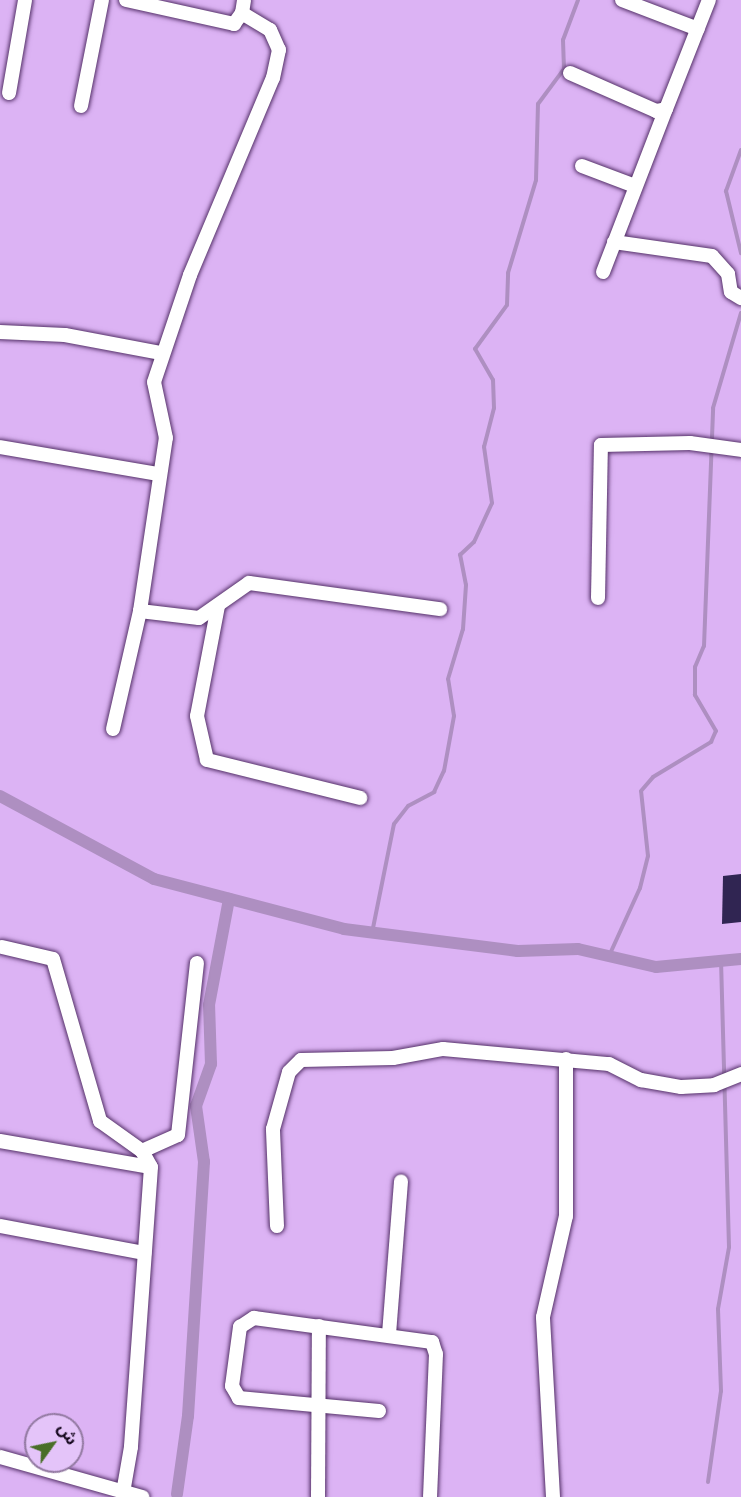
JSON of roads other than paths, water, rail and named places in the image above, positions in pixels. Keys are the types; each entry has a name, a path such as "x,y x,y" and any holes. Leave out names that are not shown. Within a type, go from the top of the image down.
{"street":[{"path":"9,93 26,0"},
{"path":"81,106 102,0"},
{"path":"113,729 140,611 158,474 166,438 154,382 161,353 273,78 279,50 270,30 243,6 234,24 126,0"},
{"path":"622,0 698,29"},
{"path":"603,272 709,0"},
{"path":"570,73 656,111 666,109"},
{"path":"582,166 635,186"},
{"path":"614,242 712,256 728,274 738,297"},
{"path":"0,332 65,335 161,353"},
{"path":"598,598 599,447 608,442 690,443 741,450"},
{"path":"0,447 158,474"},
{"path":"140,611 199,618 249,583 440,609"},
{"path":"218,606 197,716 207,760 360,798"},
{"path":"2,946 53,959 100,1121 142,1151 151,1167 132,1436 123,1492"},
{"path":"142,1151 178,1135 197,963"},
{"path":"277,1226 273,1129 288,1072 301,1060 393,1058 443,1049 511,1059 566,1059 609,1064 651,1082 714,1084 739,1074"},
{"path":"553,1497 543,1317 566,1216 566,1059"},
{"path":"0,1141 151,1167"},
{"path":"389,1334 401,1180"},
{"path":"0,1226 144,1253"},
{"path":"379,1411 317,1403 246,1400 232,1386 236,1340 247,1320 427,1339 435,1348 430,1497"},
{"path":"318,1497 317,1403 320,1326"},
{"path":"0,1457 142,1497"}],"waterway":[{"path":"372,933 394,824 408,806 434,792 444,771 454,716 448,679 463,629 466,585 460,555 474,542 492,503 484,447 494,408 493,380 475,349 507,305 508,273 536,180 538,104 564,69 563,40 578,0"},
{"path":"741,150 726,191 741,253"},
{"path":"609,956 640,888 648,856 641,791 653,777 711,742 716,731 695,695 695,667 704,646 713,408 741,313"},
{"path":"0,796 154,879 344,929 518,951 578,949 656,967 741,959"},
{"path":"177,1494 188,1416 204,1162 196,1106 211,1064 209,1005 229,899"},
{"path":"708,1482 721,1391 718,1309 729,1247 721,962"}]}
